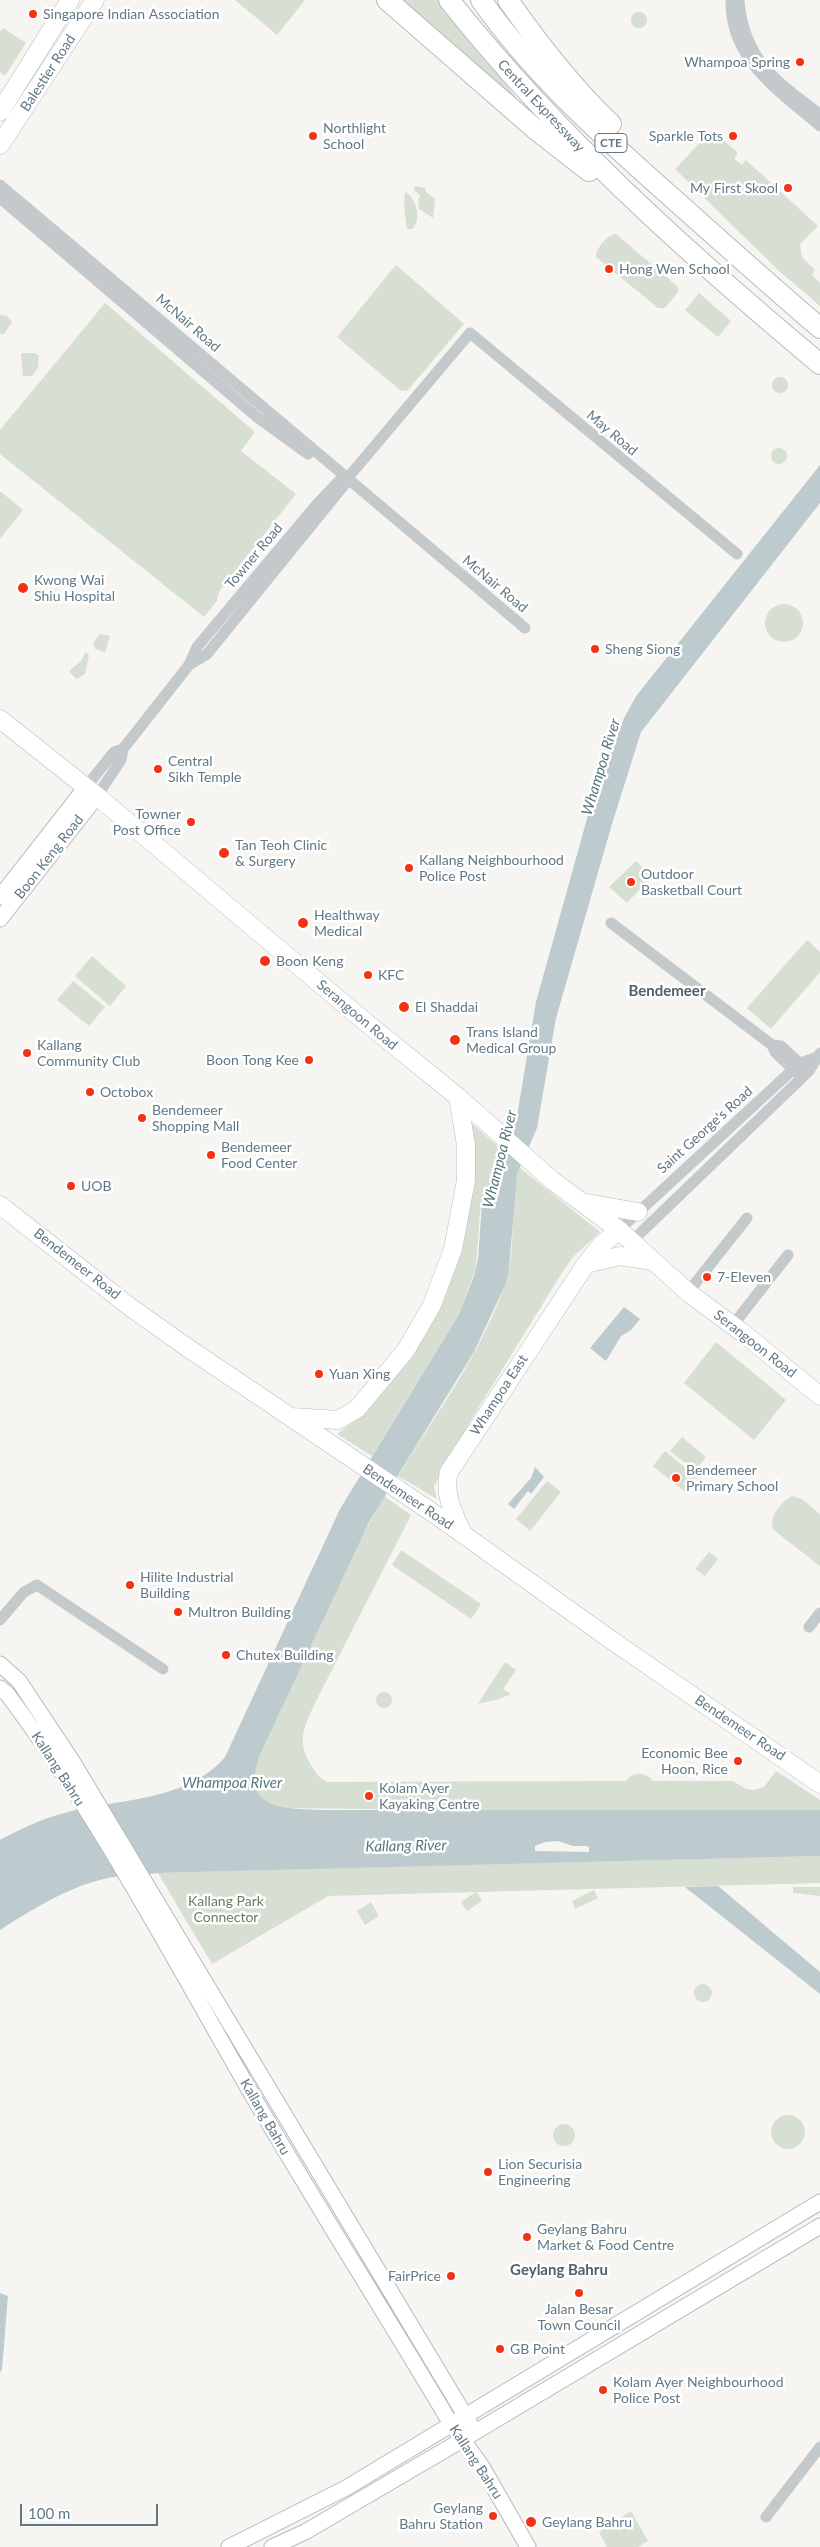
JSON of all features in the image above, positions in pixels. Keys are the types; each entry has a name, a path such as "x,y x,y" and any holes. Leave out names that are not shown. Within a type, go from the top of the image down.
{"highway":[{"path":"387,0 574,160 589,171 604,172"},
{"name":"Central Expressway","path":"449,0 533,100 604,172 820,364"},
{"name":"Central Expressway","path":"481,0 496,21 550,83 615,147 820,328"},
{"path":"508,0 597,111 678,189 755,272"}],"main road":[{"name":"Balestier Road","path":"0,112 70,0"},
{"name":"Balestier Road","path":"0,145 95,0"},
{"name":"Serangoon Road","path":"0,718 92,791 342,1003 458,1097 553,1181 625,1235 690,1294 733,1325 820,1396"},
{"name":"Boon Keng Road","path":"0,897 92,791"},
{"name":"Boon Keng Road","path":"0,919 92,791"},
{"path":"289,1416 338,1420 357,1409 406,1350 432,1305 453,1249 466,1180 464,1126 458,1097"},
{"path":"584,1203 638,1212"},
{"name":"Bendemeer Road","path":"0,1205 130,1307 463,1534 607,1637 820,1784"},
{"name":"Whampoa East","path":"463,1534 449,1501 447,1487 449,1472 586,1264 600,1246 625,1235"},
{"path":"586,1264 620,1256 653,1261"},
{"name":"Kallang Bahru","path":"0,1664 20,1681 81,1790 149,1902 476,2432"},
{"name":"Kallang Bahru","path":"0,1688 81,1790"},
{"path":"800,1769 820,1774"},
{"name":"Kallang Bahru","path":"149,1902 288,2157 451,2424 481,2465 528,2547"},
{"path":"229,2547 329,2497 820,2202"},
{"path":"272,2547 305,2532 476,2432 820,2226"},
{"path":"448,2448 464,2452 481,2465"}],"street":[{"path":"731,0 736,33 754,68 820,126"},
{"path":"739,0 745,36 762,66 820,114"},
{"name":"McNair Road","path":"0,185 347,480 525,628"},
{"name":"McNair Road","path":"0,198 257,417 347,480"},
{"name":"Towner Road","path":"92,791 114,752 123,749 189,665 196,647 317,504 347,480 470,333"},
{"name":"May Road","path":"470,333 737,554"},
{"path":"611,923 772,1045 782,1058 801,1070"},
{"path":"772,1045 781,1046 801,1070"},
{"name":"Saint George's Road","path":"625,1235 818,1055"},
{"path":"781,1081 782,1058"},
{"name":"Saint George's Road","path":"625,1235 638,1212 781,1081 801,1070"},
{"path":"690,1294 693,1286 747,1218"},
{"path":"733,1325 788,1255"},
{"path":"0,1620 24,1592 37,1585 163,1668"},
{"path":"809,1627 820,1613"},
{"path":"766,2517 820,2447"}],"green space":[{"path":"235,0 305,0 277,35"},
{"path":"398,0 439,0 523,106"},
{"path":"639,12 647,20 639,28 631,20"},
{"path":"3,28 26,43 5,76 0,72 0,32"},
{"path":"712,130 738,153 734,159 742,165 746,160 818,226 800,244 802,257 815,270 812,275 820,283 820,306 777,269 675,169"},
{"path":"415,186 425,188 426,192 435,199 433,218 419,209 420,195 414,190"},
{"path":"406,192 413,199 418,215 412,229 407,229 404,204"},
{"path":"616,234 678,287 678,292 665,308 658,308 596,257 596,253 603,243 609,237"},
{"path":"396,265 464,324 407,391 400,390 337,337"},
{"path":"699,293 731,321 718,337 685,310"},
{"path":"105,303 255,432 241,451 296,494 220,590 216,602 204,617 0,454 0,430"},
{"path":"0,315 7,316 12,322 4,334 0,334"},
{"path":"35,353 39,356 38,368 32,376 23,376 21,354"},
{"path":"777,377 783,377 788,382 786,391 777,393 772,388 772,382"},
{"path":"779,448 785,450 787,456 785,462 779,464 773,462 771,456 773,450"},
{"path":"0,491 23,510 0,539"},
{"path":"784,604 797,610 803,623 797,636 784,642 771,636 765,623 771,610"},
{"path":"100,634 110,636 105,652 94,647 93,643"},
{"path":"86,652 89,655 85,674 77,679 70,673 70,670 81,661"},
{"name":"Outdoor Basketball Court","path":"636,861 652,877 627,903 609,887"},
{"path":"807,940 820,952 820,972 771,1029 747,1008"},
{"path":"92,956 126,986 110,1006 75,976"},
{"path":"73,981 105,1007 89,1026 57,1000"},
{"path":"469,1121 502,1150 485,1191 480,1212 476,1268 458,1316 372,1456 337,1434 362,1416 376,1400 407,1354 446,1282"},
{"path":"519,1167 600,1232 573,1257 563,1271 471,1420 434,1486 437,1499 398,1476 457,1383 484,1335 495,1310 509,1270 514,1196"},
{"path":"716,1342 786,1400 754,1440 684,1383"},
{"path":"682,1437 706,1457 695,1471 670,1451"},
{"path":"665,1451 696,1476 684,1491 653,1466"},
{"path":"547,1481 561,1492 530,1531 516,1519"},
{"name":"Kallang Park Connector","path":"384,1496 411,1515 315,1703 305,1727 303,1741 306,1756 320,1777 327,1782 626,1781 636,1774 643,1774 653,1781 733,1781 746,1789 754,1790 764,1787 776,1771 820,1800 820,1810 459,1810 459,1865 820,1856 820,1883 477,1892 482,1901 467,1911 461,1902 476,1892 328,1896 212,1964 158,1873 454,1865 454,1810 282,1808 265,1801 260,1796 255,1783 259,1757 362,1536"},
{"path":"792,1496 802,1499 820,1514 820,1566 775,1531 773,1526 772,1521 776,1511 783,1502"},
{"path":"401,1550 481,1604 471,1619 392,1565"},
{"path":"709,1552 718,1559 705,1576 695,1569"},
{"path":"505,1662 516,1670 503,1689 511,1694 478,1704"},
{"path":"381,1692 387,1692 392,1697 390,1706 381,1708 376,1703 376,1697"},
{"path":"793,1887 820,1887 820,1896 793,1893"},
{"path":"594,1890 598,1898 575,1909 572,1901"},
{"path":"371,1902 379,1916 365,1925 357,1911"},
{"path":"699,1984 707,1984 712,1989 710,2000 699,2002 694,1997 694,1989"},
{"path":"788,2115 800,2120 805,2132 800,2144 788,2149 776,2144 771,2132 776,2120"},
{"path":"564,2124 574,2131 575,2135 568,2145 564,2146 554,2139 553,2135 560,2125"},
{"path":"631,2511 648,2541 638,2547 607,2547 599,2532"}],"water":[{"path":"820,465 820,503 641,732 612,824 556,1018 537,1128 517,1174 506,1283 474,1352 369,1522 259,1757 255,1775 256,1788 261,1797 270,1803 280,1807 322,1810 820,1810 820,1856 158,1873 108,1878 65,1892 38,1906 0,1930 0,1840 59,1814 151,1796 172,1790 192,1782 210,1771 225,1757 340,1509 458,1316 474,1276 478,1260 482,1201 498,1157 516,1122 536,1002 588,815 624,718 637,695"},
{"path":"624,1307 640,1319 631,1330 621,1336 606,1361 590,1348"},
{"path":"535,1467 544,1477 531,1494 528,1491 514,1509 508,1504 531,1478"},
{"path":"718,1886 820,1972 820,1994 685,1887"},
{"path":"0,2293 8,2296 2,2369 0,2373"}],"pier":[{"path":"558,1841 573,1846 589,1847 589,1852 535,1851 535,1846 545,1842"}],"place":[{"name":"Singapore Indian Association","path":"33,14"},
{"name":"Whampoa Spring","path":"800,62"},
{"name":"Northlight School","path":"313,136"},
{"name":"Sparkle Tots","path":"733,136"},
{"name":"My First Skool","path":"788,188"},
{"name":"Hong Wen School","path":"609,269"},
{"name":"Kwong Wai Shiu Hospital","path":"23,588"},
{"name":"Sheng Siong","path":"595,649"},
{"name":"Central Sikh Temple","path":"158,769"},
{"name":"Towner Post Office","path":"191,822"},
{"name":"Tan Teoh Clinic & Surgery","path":"224,853"},
{"name":"Kallang Neighbourhood Police Post","path":"409,868"},
{"name":"Outdoor Basketball Court","path":"631,882"},
{"name":"Healthway Medical","path":"303,923"},
{"name":"Boon Keng","path":"265,961"},
{"name":"KFC","path":"368,975"},
{"name":"El Shaddai","path":"404,1007"},
{"name":"Trans Island Medical Group","path":"455,1040"},
{"name":"Kallang Community Club","path":"27,1053"},
{"name":"Boon Tong Kee","path":"309,1060"},
{"name":"Octobox","path":"90,1092"},
{"name":"Bendemeer Shopping Mall","path":"142,1118"},
{"name":"Bendemeer Food Center","path":"211,1155"},
{"name":"UOB","path":"71,1186"},
{"name":"7-Eleven","path":"707,1277"},
{"name":"Yuan Xing","path":"319,1374"},
{"name":"Bendemeer Primary School","path":"676,1478"},
{"name":"Hilite Industrial Building","path":"130,1585"},
{"name":"Multron Building","path":"178,1612"},
{"name":"Chutex Building","path":"226,1655"},
{"name":"Economic Bee Hoon, Rice","path":"738,1761"},
{"name":"Kolam Ayer Kayaking Centre","path":"369,1796"},
{"name":"Lion Securisia Engineering","path":"488,2172"},
{"name":"Geylang Bahru Market & Food Centre","path":"527,2237"},
{"name":"FairPrice","path":"451,2276"},
{"name":"Jalan Besar Town Council","path":"579,2293"},
{"name":"GB Point","path":"500,2349"},
{"name":"Kolam Ayer Neighbourhood Police Post","path":"603,2390"},
{"name":"Geylang Bahru Station","path":"493,2516"},
{"name":"Geylang Bahru","path":"531,2522"}],"district":[{"name":"Bendemeer","path":"667,991"},
{"name":"Geylang Bahru","path":"559,2270"}],"water label":[{"name":"Whampoa River","path":"601,767"},
{"name":"Whampoa River","path":"500,1159"},
{"name":"Whampoa River","path":"232,1783"},
{"name":"Kallang River","path":"406,1846"}]}
